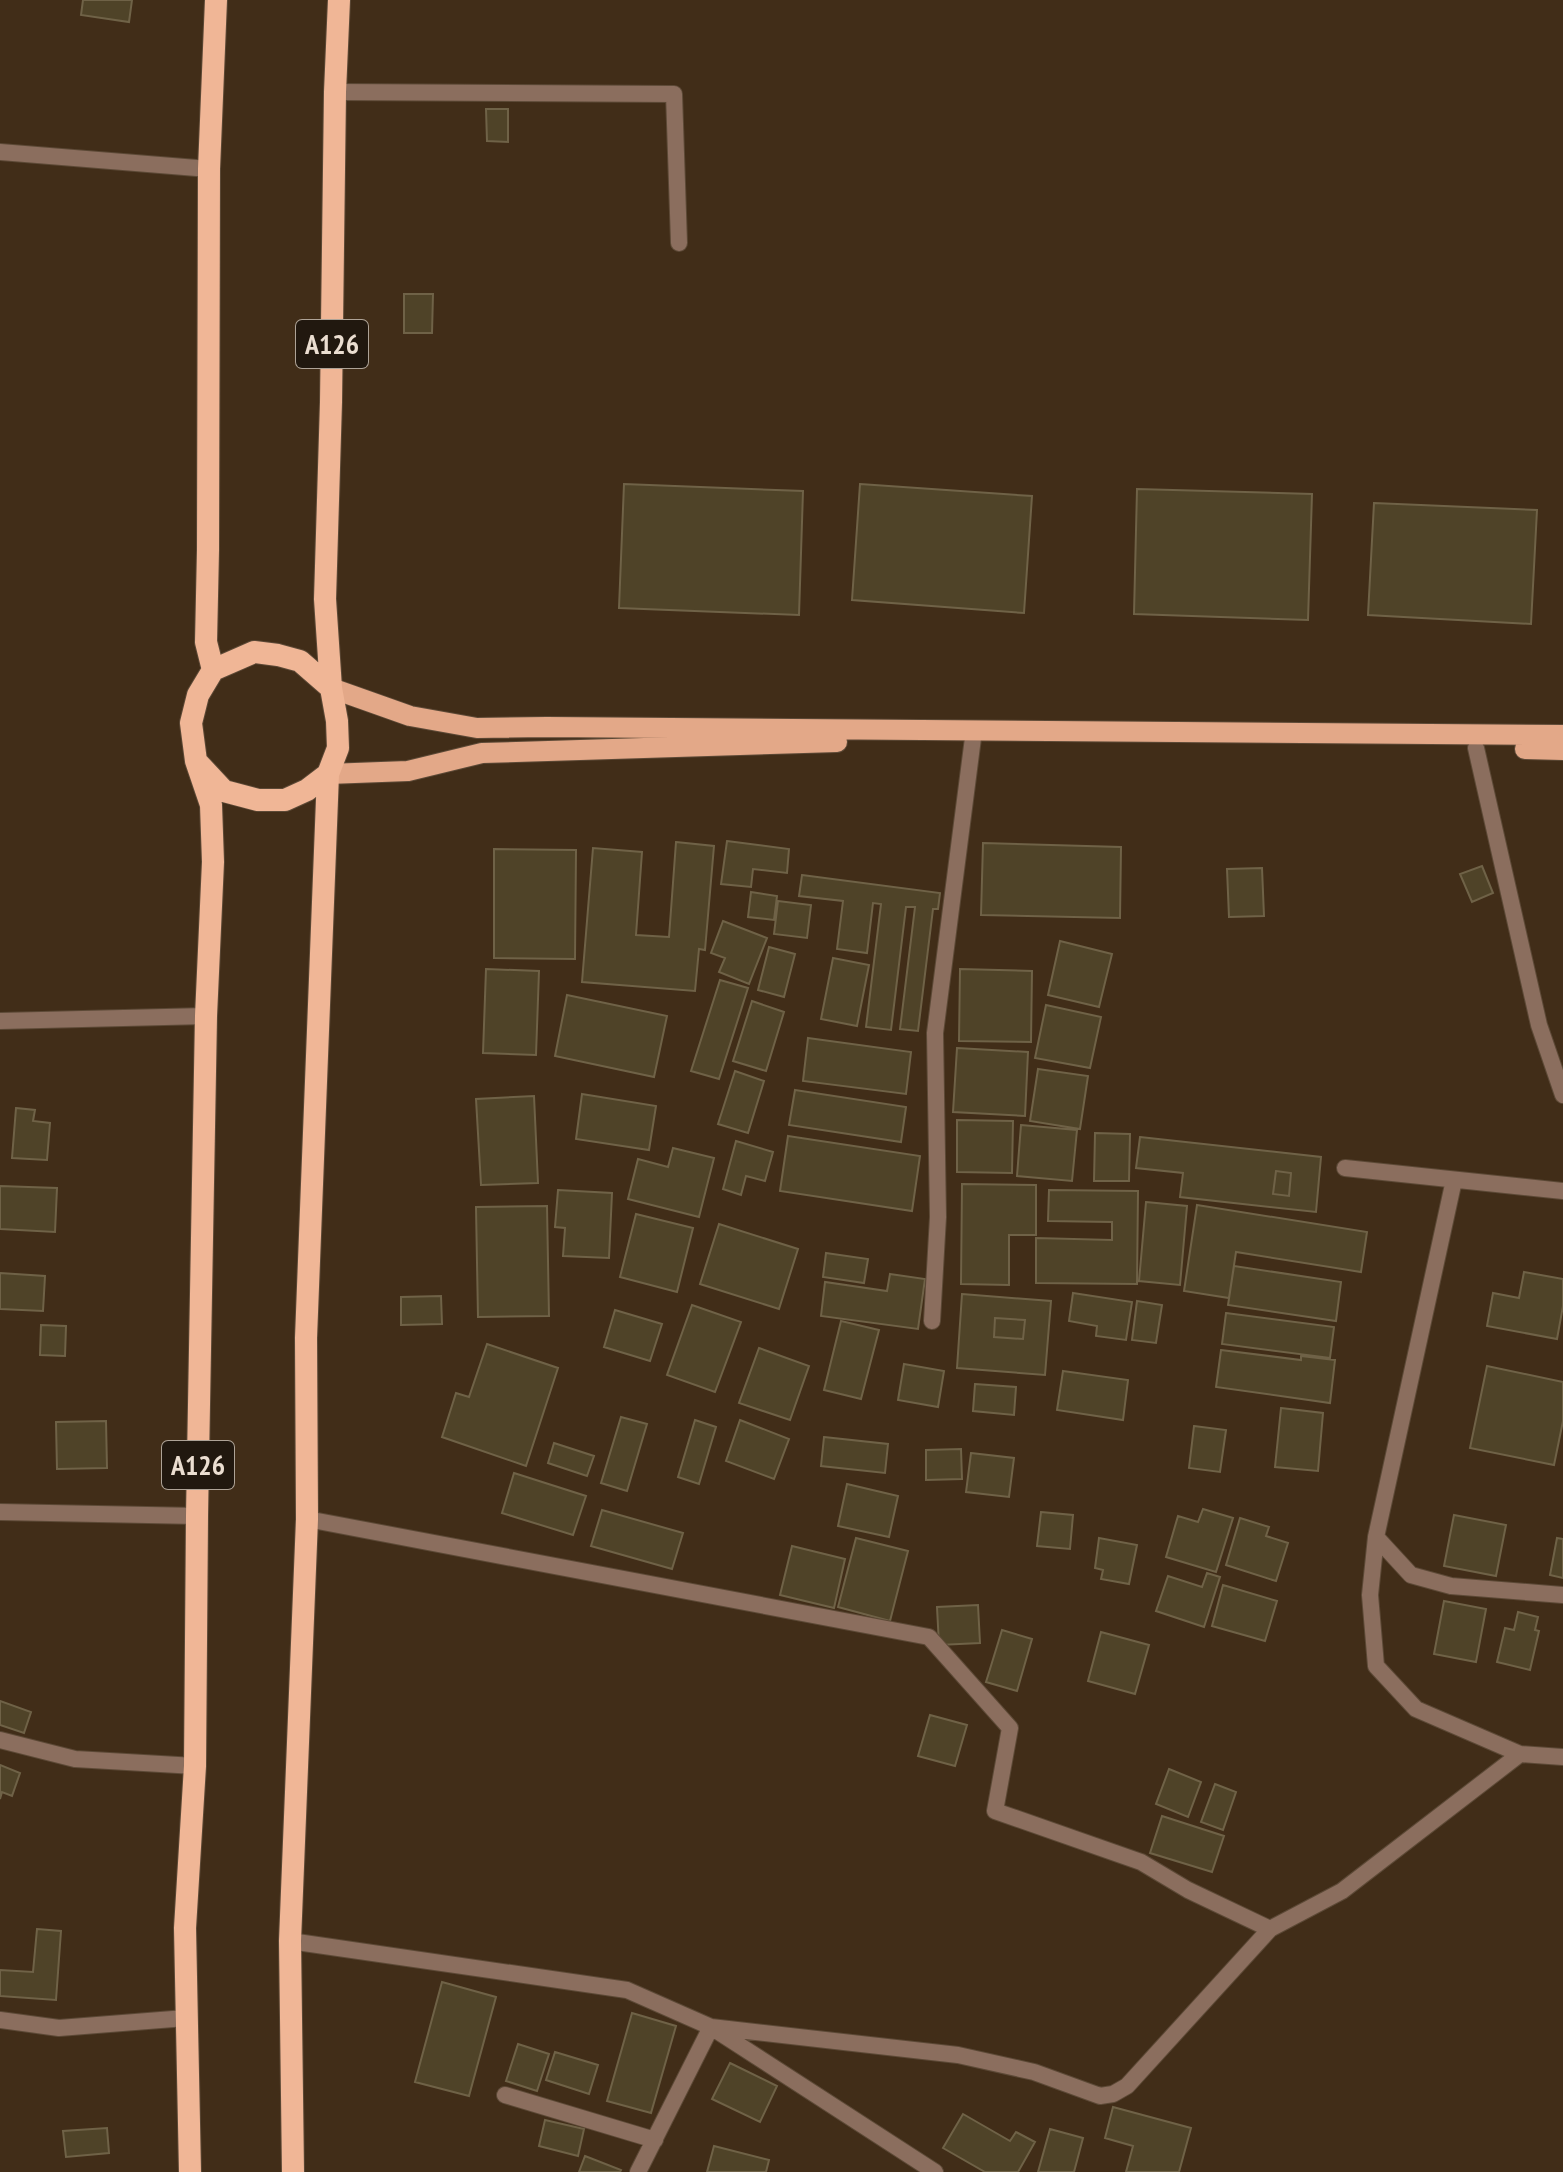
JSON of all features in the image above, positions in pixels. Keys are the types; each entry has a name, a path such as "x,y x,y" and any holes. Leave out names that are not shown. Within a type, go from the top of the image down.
{"highway":[{"path":"216,0 209,169 206,642 213,670 254,652 278,655 300,661 331,688"},
{"name":"A126","path":"293,2172 290,1941 307,1519 306,1338 328,774 338,748 325,599 339,0"},
{"name":"A126","path":"190,2172 185,1928 195,1766 206,1016 213,862 211,805 196,761 191,723 198,695 213,670"},
{"path":"196,761 224,791 258,800 285,800 307,790 328,774"}],"main road":[{"path":"331,688 410,716 477,728 1563,735"},
{"path":"328,774 408,771 482,753 973,738 1563,750"}],"street":[{"path":"335,92 674,94 679,243"},
{"path":"0,152 209,169"},
{"path":"932,1321 938,1217 935,1033 973,738"},
{"path":"1476,748 1539,1025 1563,1095"},
{"path":"0,1021 206,1016"},
{"path":"1345,1168 1563,1191"},
{"path":"1454,1180 1376,1537 1370,1595 1376,1666 1416,1709 1520,1754 1563,1757"},
{"path":"0,1512 197,1516"},
{"path":"307,1519 929,1637 1010,1728 995,1811 1141,1862 1188,1890 1270,1929"},
{"path":"1376,1537 1411,1575 1451,1586 1563,1595"},
{"path":"0,1740 75,1759 195,1766"},
{"path":"711,2027 958,2055 1034,2072 1100,2096 1113,2094 1127,2086 1270,1929 1342,1891 1520,1754"},
{"path":"290,1941 627,1990 711,2027 935,2172"},
{"path":"0,2020 59,2028 186,2018"},
{"path":"638,2172 711,2027"},
{"path":"505,2095 655,2140"}],"building":[{"path":"83,0 132,0 129,22 81,15"},
{"path":"486,109 508,109 508,142 487,141"},
{"path":"404,294 433,294 432,333 404,333"},
{"path":"624,484 803,491 799,615 619,608"},
{"path":"860,484 1032,496 1024,613 852,600"},
{"path":"1137,489 1312,494 1308,620 1134,614"},
{"path":"1374,503 1537,510 1531,624 1368,615"},
{"path":"727,841 789,849 787,873 753,869 751,887 721,884"},
{"path":"676,842 714,846 705,950 699,949 695,991 582,982 593,848 642,852 636,935 669,937"},
{"path":"983,843 1121,847 1120,918 981,915"},
{"path":"494,849 576,850 575,959 494,958"},
{"path":"1482,866 1493,893 1472,902 1460,874"},
{"path":"1262,868 1264,916 1229,917 1227,869"},
{"path":"802,875 940,893 938,909 933,909 918,1031 900,1029 915,907 906,907 891,1030 866,1027 881,904 873,903 867,953 837,949 843,901 799,896"},
{"path":"751,892 777,896 774,920 748,917"},
{"path":"778,901 811,905 807,938 774,934"},
{"path":"723,921 767,938 749,984 719,972 725,958 711,953"},
{"path":"1060,941 1112,954 1099,1007 1048,995"},
{"path":"769,947 795,954 784,997 758,990"},
{"path":"833,958 869,965 857,1026 821,1019"},
{"path":"486,969 539,971 536,1055 483,1053"},
{"path":"960,969 1032,971 1031,1042 959,1041"},
{"path":"720,980 748,988 719,1079 691,1071"},
{"path":"567,995 667,1016 654,1077 555,1056"},
{"path":"752,1001 784,1012 766,1071 733,1061"},
{"path":"1046,1005 1101,1017 1090,1068 1035,1058"},
{"path":"808,1038 911,1052 906,1094 803,1081"},
{"path":"957,1048 1028,1052 1025,1116 953,1112"},
{"path":"1038,1069 1088,1076 1080,1129 1030,1121"},
{"path":"735,1071 764,1081 748,1133 718,1124"},
{"path":"795,1090 906,1107 901,1142 789,1125"},
{"path":"582,1094 656,1106 649,1150 576,1139"},
{"path":"534,1096 538,1183 481,1185 476,1099"},
{"path":"16,1108 35,1110 33,1121 50,1123 47,1160 12,1158"},
{"path":"957,1120 1013,1121 1012,1173 957,1172"},
{"path":"1021,1125 1077,1130 1072,1181 1017,1176"},
{"path":"1095,1133 1130,1134 1129,1181 1094,1181"},
{"path":"788,1136 920,1156 912,1211 780,1191"},
{"path":"1140,1137 1321,1157 1316,1212 1180,1197 1183,1173 1136,1168","holes":["1276,1171 1291,1173 1289,1196 1273,1194"]},
{"path":"736,1141 773,1152 765,1181 746,1176 741,1195 723,1189"},
{"path":"673,1148 714,1158 699,1217 628,1199 638,1159 668,1167"},
{"path":"1276,1171 1291,1173 1289,1196 1273,1194"},
{"path":"962,1184 1036,1185 1036,1235 1009,1235 1009,1285 961,1284"},
{"path":"0,1186 57,1188 55,1232 0,1229"},
{"path":"558,1190 612,1193 609,1258 563,1256 565,1228 555,1227"},
{"path":"1049,1190 1138,1191 1137,1284 1036,1283 1036,1238 1112,1240 1112,1222 1048,1221"},
{"path":"1146,1202 1187,1206 1180,1285 1139,1281"},
{"path":"1197,1205 1367,1232 1361,1272 1236,1252 1229,1298 1184,1291"},
{"path":"547,1206 549,1316 478,1317 476,1207"},
{"path":"636,1214 693,1228 677,1292 620,1277"},
{"path":"719,1224 798,1249 779,1309 700,1284"},
{"path":"826,1253 868,1259 864,1283 823,1277"},
{"path":"1234,1266 1341,1282 1336,1321 1228,1305"},
{"path":"1524,1272 1563,1279 1563,1306 1557,1339 1487,1326 1493,1293 1519,1298"},
{"path":"0,1273 45,1276 43,1311 0,1309"},
{"path":"890,1274 925,1279 918,1329 821,1316 825,1282 887,1291"},
{"path":"1073,1293 1132,1302 1126,1340 1096,1336 1097,1326 1069,1321"},
{"path":"962,1294 1051,1301 1045,1375 957,1368","holes":["995,1318 1025,1320 1023,1339 994,1337"]},
{"path":"441,1296 442,1324 401,1325 401,1297"},
{"path":"1137,1301 1162,1305 1156,1343 1132,1340"},
{"path":"692,1305 741,1322 715,1392 667,1375"},
{"path":"615,1310 662,1324 650,1361 604,1347"},
{"path":"1226,1313 1334,1327 1330,1358 1222,1344"},
{"path":"995,1318 1025,1320 1023,1339 994,1337"},
{"path":"841,1321 879,1330 861,1399 824,1390"},
{"path":"41,1325 66,1326 65,1356 40,1355"},
{"path":"487,1344 558,1368 526,1466 442,1437 456,1393 469,1397"},
{"path":"759,1348 809,1366 790,1420 739,1403"},
{"path":"1221,1350 1301,1360 1301,1356 1335,1360 1330,1403 1216,1387"},
{"path":"904,1364 944,1371 938,1407 898,1400"},
{"path":"1487,1366 1563,1382 1563,1421 1554,1465 1470,1448"},
{"path":"1063,1371 1128,1380 1123,1420 1057,1410"},
{"path":"975,1384 1016,1387 1014,1415 973,1411"},
{"path":"1281,1408 1323,1413 1318,1471 1275,1467"},
{"path":"621,1417 647,1424 627,1491 601,1483"},
{"path":"695,1420 716,1427 699,1484 678,1477"},
{"path":"740,1420 789,1439 774,1479 726,1461"},
{"path":"106,1421 107,1468 57,1469 56,1422"},
{"path":"1194,1426 1226,1430 1220,1472 1189,1468"},
{"path":"824,1437 888,1444 885,1473 821,1466"},
{"path":"554,1443 594,1456 587,1476 548,1463"},
{"path":"961,1449 962,1479 926,1480 926,1450"},
{"path":"971,1453 1014,1458 1009,1497 966,1492"},
{"path":"514,1473 586,1496 573,1535 502,1513"},
{"path":"847,1484 898,1496 889,1537 838,1526"},
{"path":"1203,1509 1233,1518 1216,1572 1166,1557 1178,1516 1198,1522"},
{"path":"602,1510 683,1533 672,1569 591,1546"},
{"path":"1041,1512 1073,1515 1070,1549 1037,1546"},
{"path":"1454,1515 1506,1525 1496,1576 1444,1566"},
{"path":"1240,1518 1269,1527 1266,1536 1288,1543 1276,1581 1226,1565"},
{"path":"856,1538 908,1551 890,1621 838,1607"},
{"path":"1099,1538 1137,1545 1129,1584 1101,1579 1103,1570 1095,1568"},
{"path":"1557,1538 1563,1539 1563,1578 1550,1575"},
{"path":"792,1546 845,1559 834,1608 780,1595"},
{"path":"1207,1573 1220,1577 1204,1627 1156,1611 1168,1576 1202,1587"},
{"path":"1223,1585 1277,1601 1265,1641 1212,1626"},
{"path":"1444,1601 1486,1609 1476,1662 1434,1654"},
{"path":"978,1605 980,1643 939,1645 937,1607"},
{"path":"1518,1612 1538,1617 1535,1630 1539,1631 1530,1670 1497,1662 1505,1628 1514,1630"},
{"path":"1002,1630 1032,1639 1017,1691 986,1682"},
{"path":"1101,1632 1149,1645 1135,1694 1088,1681"},
{"path":"0,1701 31,1712 24,1733 0,1725"},
{"path":"930,1715 967,1725 955,1766 918,1756"},
{"path":"0,1765 20,1773 12,1796 2,1792 0,1799"},
{"path":"1169,1769 1201,1782 1188,1817 1156,1804"},
{"path":"1215,1784 1236,1792 1223,1830 1201,1822"},
{"path":"1162,1816 1224,1836 1212,1872 1150,1853"},
{"path":"37,1929 61,1931 56,2000 0,1996 0,1970 33,1972"},
{"path":"442,1982 496,1997 469,2096 415,2082"},
{"path":"632,2013 676,2026 651,2113 607,2101"},
{"path":"518,2044 549,2054 537,2091 506,2081"},
{"path":"555,2052 598,2065 589,2094 546,2080"},
{"path":"730,2063 777,2086 760,2122 712,2099"},
{"path":"1113,2107 1191,2128 1179,2172 1126,2172 1133,2146 1105,2138"},
{"path":"963,2114 1010,2141 1016,2132 1035,2142 1018,2172 985,2172 943,2148"},
{"path":"545,2120 584,2129 578,2156 539,2146"},
{"path":"107,2128 109,2153 66,2157 63,2131"},
{"path":"1050,2129 1083,2138 1074,2172 1038,2172"},
{"path":"714,2146 769,2160 766,2172 707,2172"},
{"path":"585,2156 621,2170 579,2172"}]}
